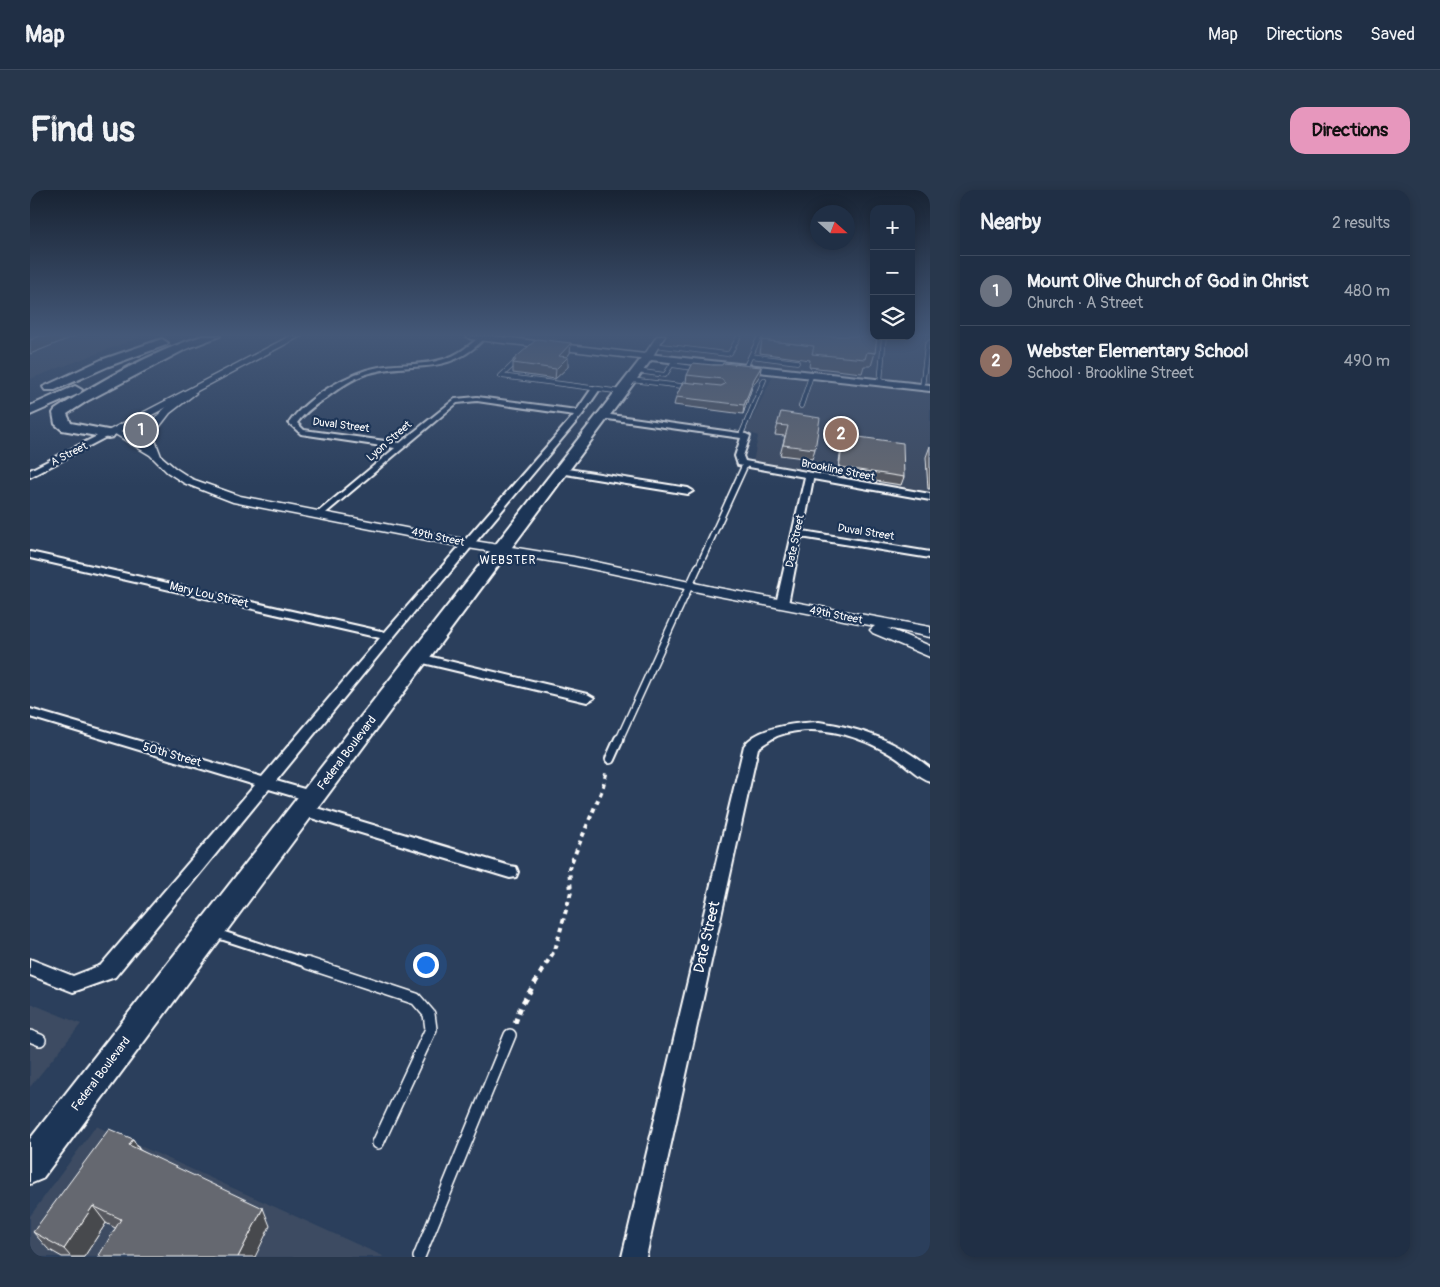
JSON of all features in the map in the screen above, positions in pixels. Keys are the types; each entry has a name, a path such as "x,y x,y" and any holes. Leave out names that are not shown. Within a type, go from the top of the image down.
{"highway":[{"path":"49,386 40,391 52,386"},
{"path":"30,411 86,386"},
{"path":"104,386 60,413 62,424 67,427 114,434"}],"main road":[{"name":"A Street","path":"114,434 204,386"},
{"name":"Federal Boulevard","path":"30,1167 627,386"},
{"path":"901,386 926,388"}],"street":[{"name":"Duval Street","path":"342,386 300,413 293,423 301,432 401,446"},
{"path":"30,967 73,984 108,971 419,599 433,586 579,413 596,389"},
{"path":"148,435 159,417 191,393"},
{"name":"Lyon Street","path":"321,514 451,404 478,399 579,413"},
{"path":"604,416 743,436 739,456 743,464"},
{"path":"114,434 134,439 144,450 155,453"},
{"name":"A Street","path":"30,474 114,434 148,435"},
{"name":"49th Street","path":"148,435 155,453 171,470 188,481 237,499 468,544 626,571 690,586 930,632"},
{"name":"Brookline Street","path":"743,464 798,474 809,478 930,497"},
{"path":"562,471 688,491"},
{"name":"Date Street","path":"782,604 809,478"},
{"name":"Duval Street","path":"797,533 930,555"},
{"name":"Mary Lou Street","path":"30,555 388,636"},
{"path":"848,617 930,652"},
{"path":"419,658 587,698"},
{"name":"50th Street","path":"30,713 265,782 308,804 510,872"},
{"name":"Date Street","path":"634,1257 751,746 769,734 804,727 836,729 878,742 912,761 930,776"}],"lane":[{"path":"573,386 622,392"},
{"path":"681,386 692,388"},
{"path":"743,436 762,386"},
{"path":"801,406 808,386"},
{"path":"610,759 703,557 715,540 723,512 743,464"},
{"path":"210,931 416,1000 429,1014 431,1029 378,1142"},
{"path":"419,1257 510,1035"}],"path":[{"path":"510,1035 521,1006 556,950 571,892 569,868 602,790 610,759"}],"shaded area":[{"path":"768,386 869,386 930,392 930,492 835,478 802,470 753,463 758,436 746,431"},
{"path":"30,1003 81,1024 30,1087"},
{"path":"96,1126 383,1256 30,1257 30,1216"}],"building":[{"path":"681,386 751,386 744,405 676,397"},
{"path":"781,412 820,418 815,449 783,445 788,426 777,425"},
{"path":"833,420 850,422 847,435 830,433"},
{"path":"844,435 903,443 904,477 839,467"},
{"path":"109,1129 133,1139 129,1145 263,1208 238,1257 98,1257 121,1219 93,1206 64,1249 33,1232"}],"place":[{"name":"Mount Olive Church of God in Christ","path":"141,430"},
{"name":"Webster Elementary School","path":"841,434"}],"district":[{"name":"WEBSTER","path":"508,560"}]}
